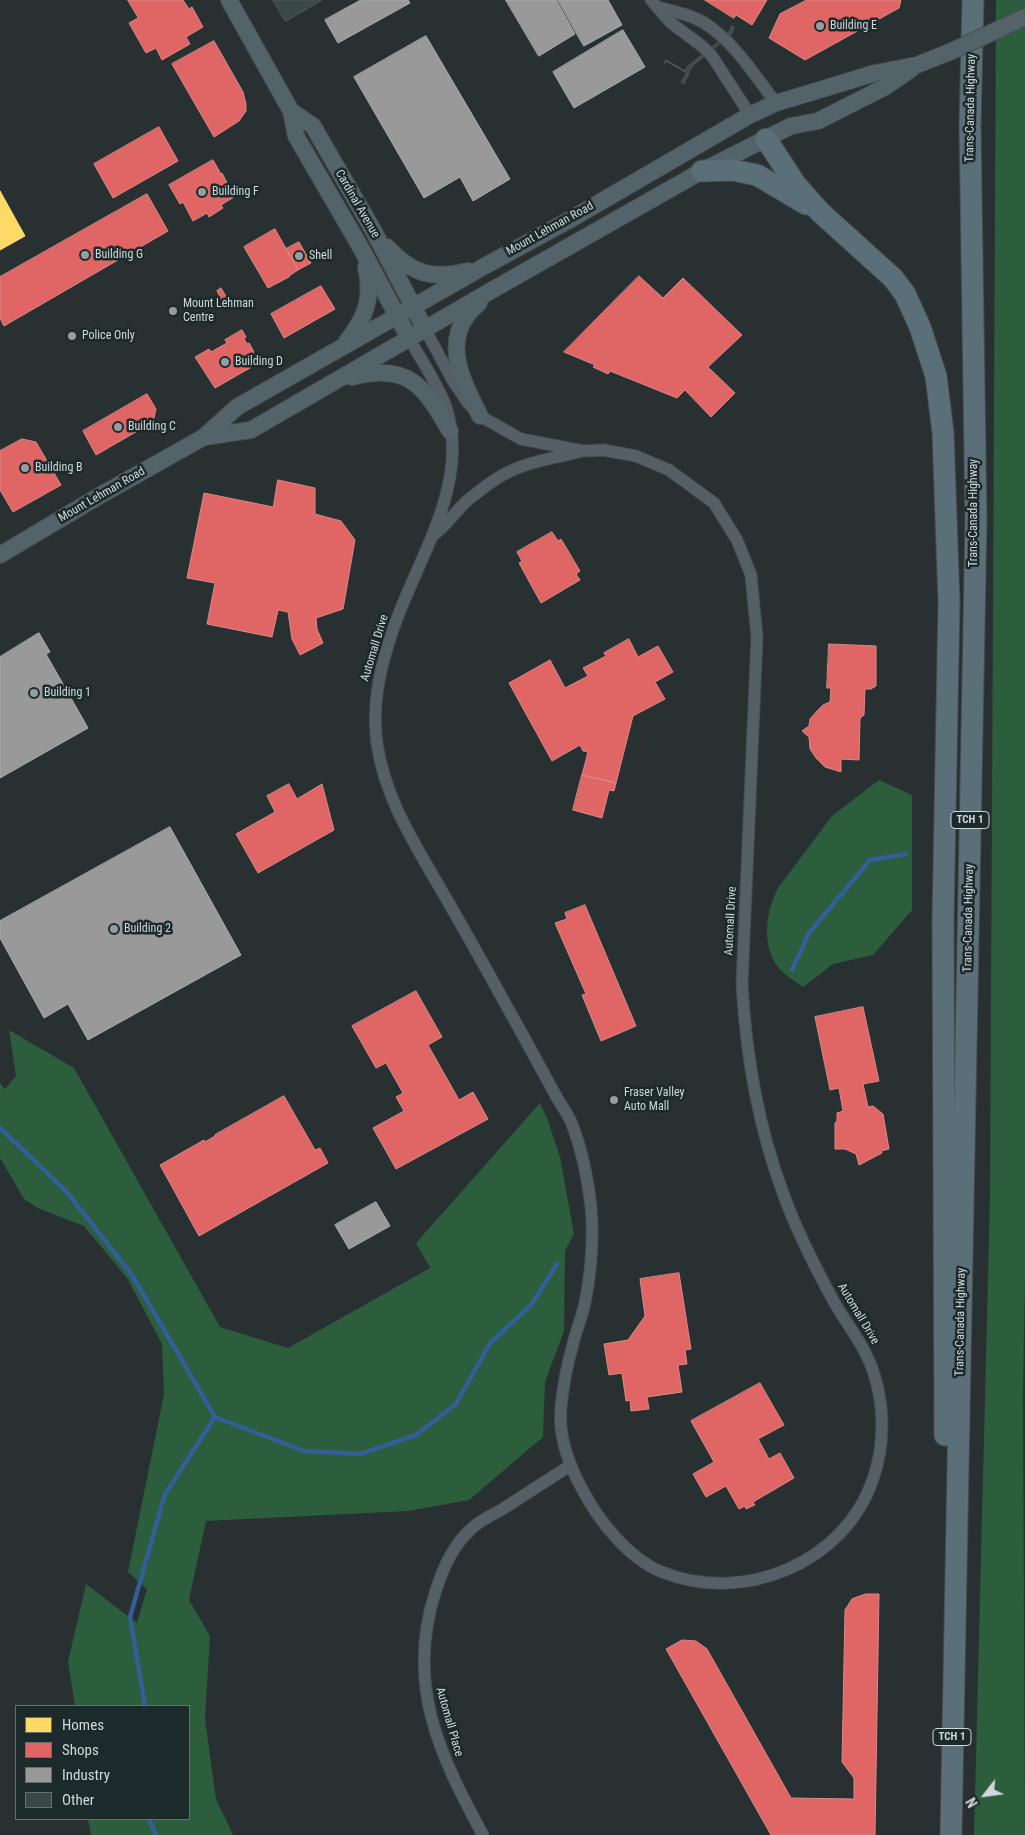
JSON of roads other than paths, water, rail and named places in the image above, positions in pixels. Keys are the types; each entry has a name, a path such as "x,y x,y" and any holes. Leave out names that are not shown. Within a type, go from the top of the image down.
{"highway":[{"path":"967,0 970,125"},
{"name":"Trans-Canada Highway","path":"950,1835 976,520 970,125 973,0"},
{"path":"766,139 796,184 820,212 893,278 905,294 913,310 936,376 943,433 949,602 943,920 945,1440 953,1639"},
{"path":"702,171 732,170 756,175 820,212"}],"main road":[{"name":"Cardinal Avenue","path":"229,0 291,111 296,136 361,248 409,338"},
{"name":"Mount Lehman Road","path":"204,437 251,430 702,171 791,126 818,121 885,87 917,65 1025,18"},
{"name":"Mount Lehman Road","path":"0,555 99,496 204,437 237,407 750,115 776,103 875,72 917,65"},
{"path":"776,103 791,126"},
{"name":"Cardinal Avenue","path":"291,111 313,126 373,230 425,329"},
{"path":"750,115 766,139"},
{"path":"373,230 402,262 420,273 453,274 483,267"},
{"path":"344,346 357,329 368,306 370,283 361,248"},
{"path":"480,416 462,378 455,341 466,316 494,289"},
{"path":"336,381 370,372 404,377 421,386 437,408 450,431"}],"street":[{"path":"654,3 706,24 735,50 776,103"},
{"path":"654,3 672,23 712,56 750,115"},
{"name":"Automall Drive","path":"409,338 446,407 453,450 450,476 432,536 391,635 377,691 376,740 386,786 404,826 463,926 571,1123 585,1168 591,1208 592,1249 585,1303 563,1384 560,1418 565,1446 571,1465 591,1506 611,1533 657,1571 685,1579 714,1584 748,1582 786,1570 817,1554 844,1531 862,1507 874,1478 882,1450 882,1417 877,1382 864,1348 842,1316 816,1270 785,1200 760,1119 744,1030 742,984 757,637 751,574 737,540 714,503 676,474 636,456 603,450 583,450 521,439 480,416 467,402 453,381 425,329"},
{"name":"Automall Drive","path":"432,536 442,530 465,502 497,478 529,464 583,450"},
{"name":"Automall Place","path":"483,1835 456,1787 443,1757 433,1722 425,1687 424,1662 424,1646 430,1607 442,1571 454,1547 470,1529 571,1465"}],"waterway":[{"path":"792,970 809,933 870,860 906,854"},
{"path":"0,1128 66,1191 132,1275 215,1417 304,1451 360,1454 416,1435 456,1404 490,1343 531,1305 557,1264"},
{"path":"145,1705 130,1617 165,1494 215,1417"},
{"path":"149,1820 156,1835"}],"place":[{"name":"Building E","path":"820,26"},
{"name":"Building F","path":"202,192"},
{"name":"Building G","path":"85,255"},
{"name":"Shell","path":"299,256"},
{"name":"Mount Lehman Centre","path":"173,311"},
{"name":"Police Only","path":"72,336"},
{"name":"Building D","path":"225,362"},
{"name":"Building C","path":"118,427"},
{"name":"Building B","path":"25,468"},
{"name":"Building 1","path":"34,693"},
{"name":"Building 2","path":"114,929"},
{"name":"Fraser Valley Auto Mall","path":"614,1100"}]}
